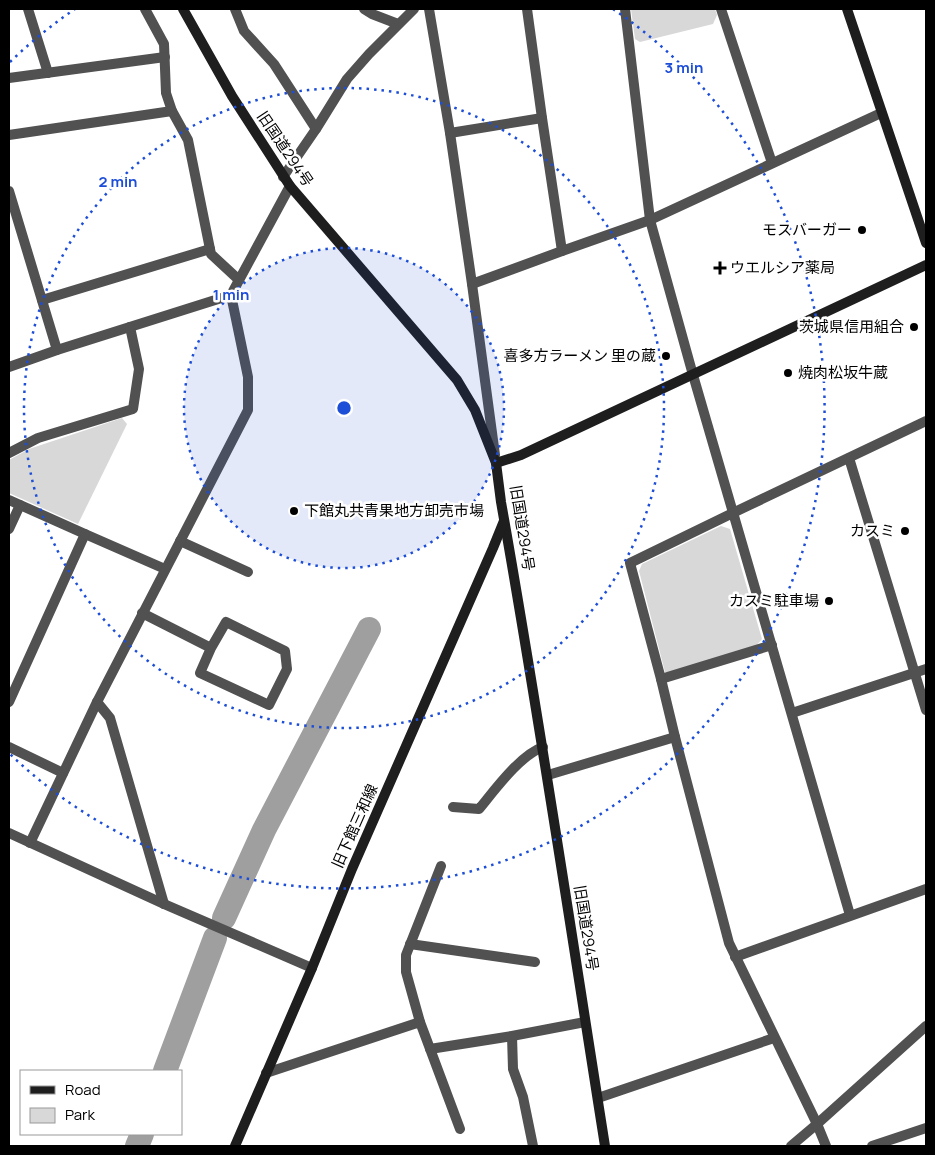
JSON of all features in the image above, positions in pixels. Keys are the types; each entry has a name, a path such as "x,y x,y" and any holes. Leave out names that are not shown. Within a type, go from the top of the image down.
{"street":[{"path":"28,9 48,73"},
{"path":"145,9 164,44 166,92 172,111 188,140 211,254 239,280"},
{"name":"旧国道294号","path":"183,9 232,96 286,181 457,380 476,410 496,464 548,775 605,1146"},
{"path":"236,9 244,31 274,64 316,129"},
{"path":"364,9 398,24"},
{"path":"30,843 97,702 248,410 248,377 231,295 286,181 347,79 414,9"},
{"path":"429,9 450,133 496,464 521,455 926,265"},
{"path":"527,9 562,250"},
{"path":"624,9 650,220 850,915"},
{"path":"721,9 772,163"},
{"path":"847,9 926,243"},
{"path":"9,78 165,57"},
{"path":"9,135 172,111"},
{"path":"472,284 562,250 650,220 881,112"},
{"path":"450,133 542,118"},
{"path":"9,190 56,350"},
{"path":"42,300 210,249"},
{"path":"9,367 56,350 231,295"},
{"path":"9,454 38,438 133,409 139,369 130,327"},
{"path":"826,1146 729,943 630,563 926,421"},
{"path":"849,458 926,710"},
{"path":"9,500 165,569"},
{"path":"9,529 20,505"},
{"name":"旧下館三和線","path":"234,1146 312,968 352,868 504,520"},
{"path":"9,702 84,534"},
{"path":"180,541 248,572"},
{"path":"142,614 211,648"},
{"path":"226,622 285,651 287,669 269,705 200,673 211,648 226,622"},
{"path":"661,679 772,645"},
{"path":"792,713 926,669"},
{"path":"97,702 110,718 164,904"},
{"path":"548,775 675,737"},
{"path":"9,746 63,772"},
{"path":"453,807 478,809 515,767 536,749 543,747"},
{"path":"9,833 164,904 312,968"},
{"path":"441,866 406,955 406,972 420,1022 460,1129"},
{"path":"735,957 926,889"},
{"path":"410,944 535,962"},
{"path":"266,1073 420,1022"},
{"path":"430,1049 585,1022"},
{"path":"790,1146 926,1026"},
{"path":"512,1036 513,1069 523,1097 533,1146"},
{"path":"598,1098 774,1038"},
{"path":"872,1146 926,1128"}],"green space":[{"path":"631,9 715,9 717,15 713,24 640,42 635,39"},
{"path":"122,418 127,424 78,524 9,493 9,460 29,449"},
{"path":"721,526 730,529 762,639 755,647 670,673 665,672 639,571 642,564"}],"waterway":[{"path":"224,918 264,830 369,629"},
{"path":"165,1070 215,938"},
{"path":"137,1146 142,1135"}],"place":[{"name":"モスバーガー","path":"862,230"},
{"name":"ウエルシア薬局","path":"720,268"},
{"name":"茨城県信用組合","path":"914,327"},
{"name":"喜多方ラーメン 里の蔵","path":"666,356"},
{"name":"焼肉松坂牛蔵","path":"788,373"},
{"name":"下館丸共青果地方卸売市場","path":"294,511"},
{"name":"カスミ","path":"905,531"},
{"name":"カスミ駐車場","path":"829,601"}]}
